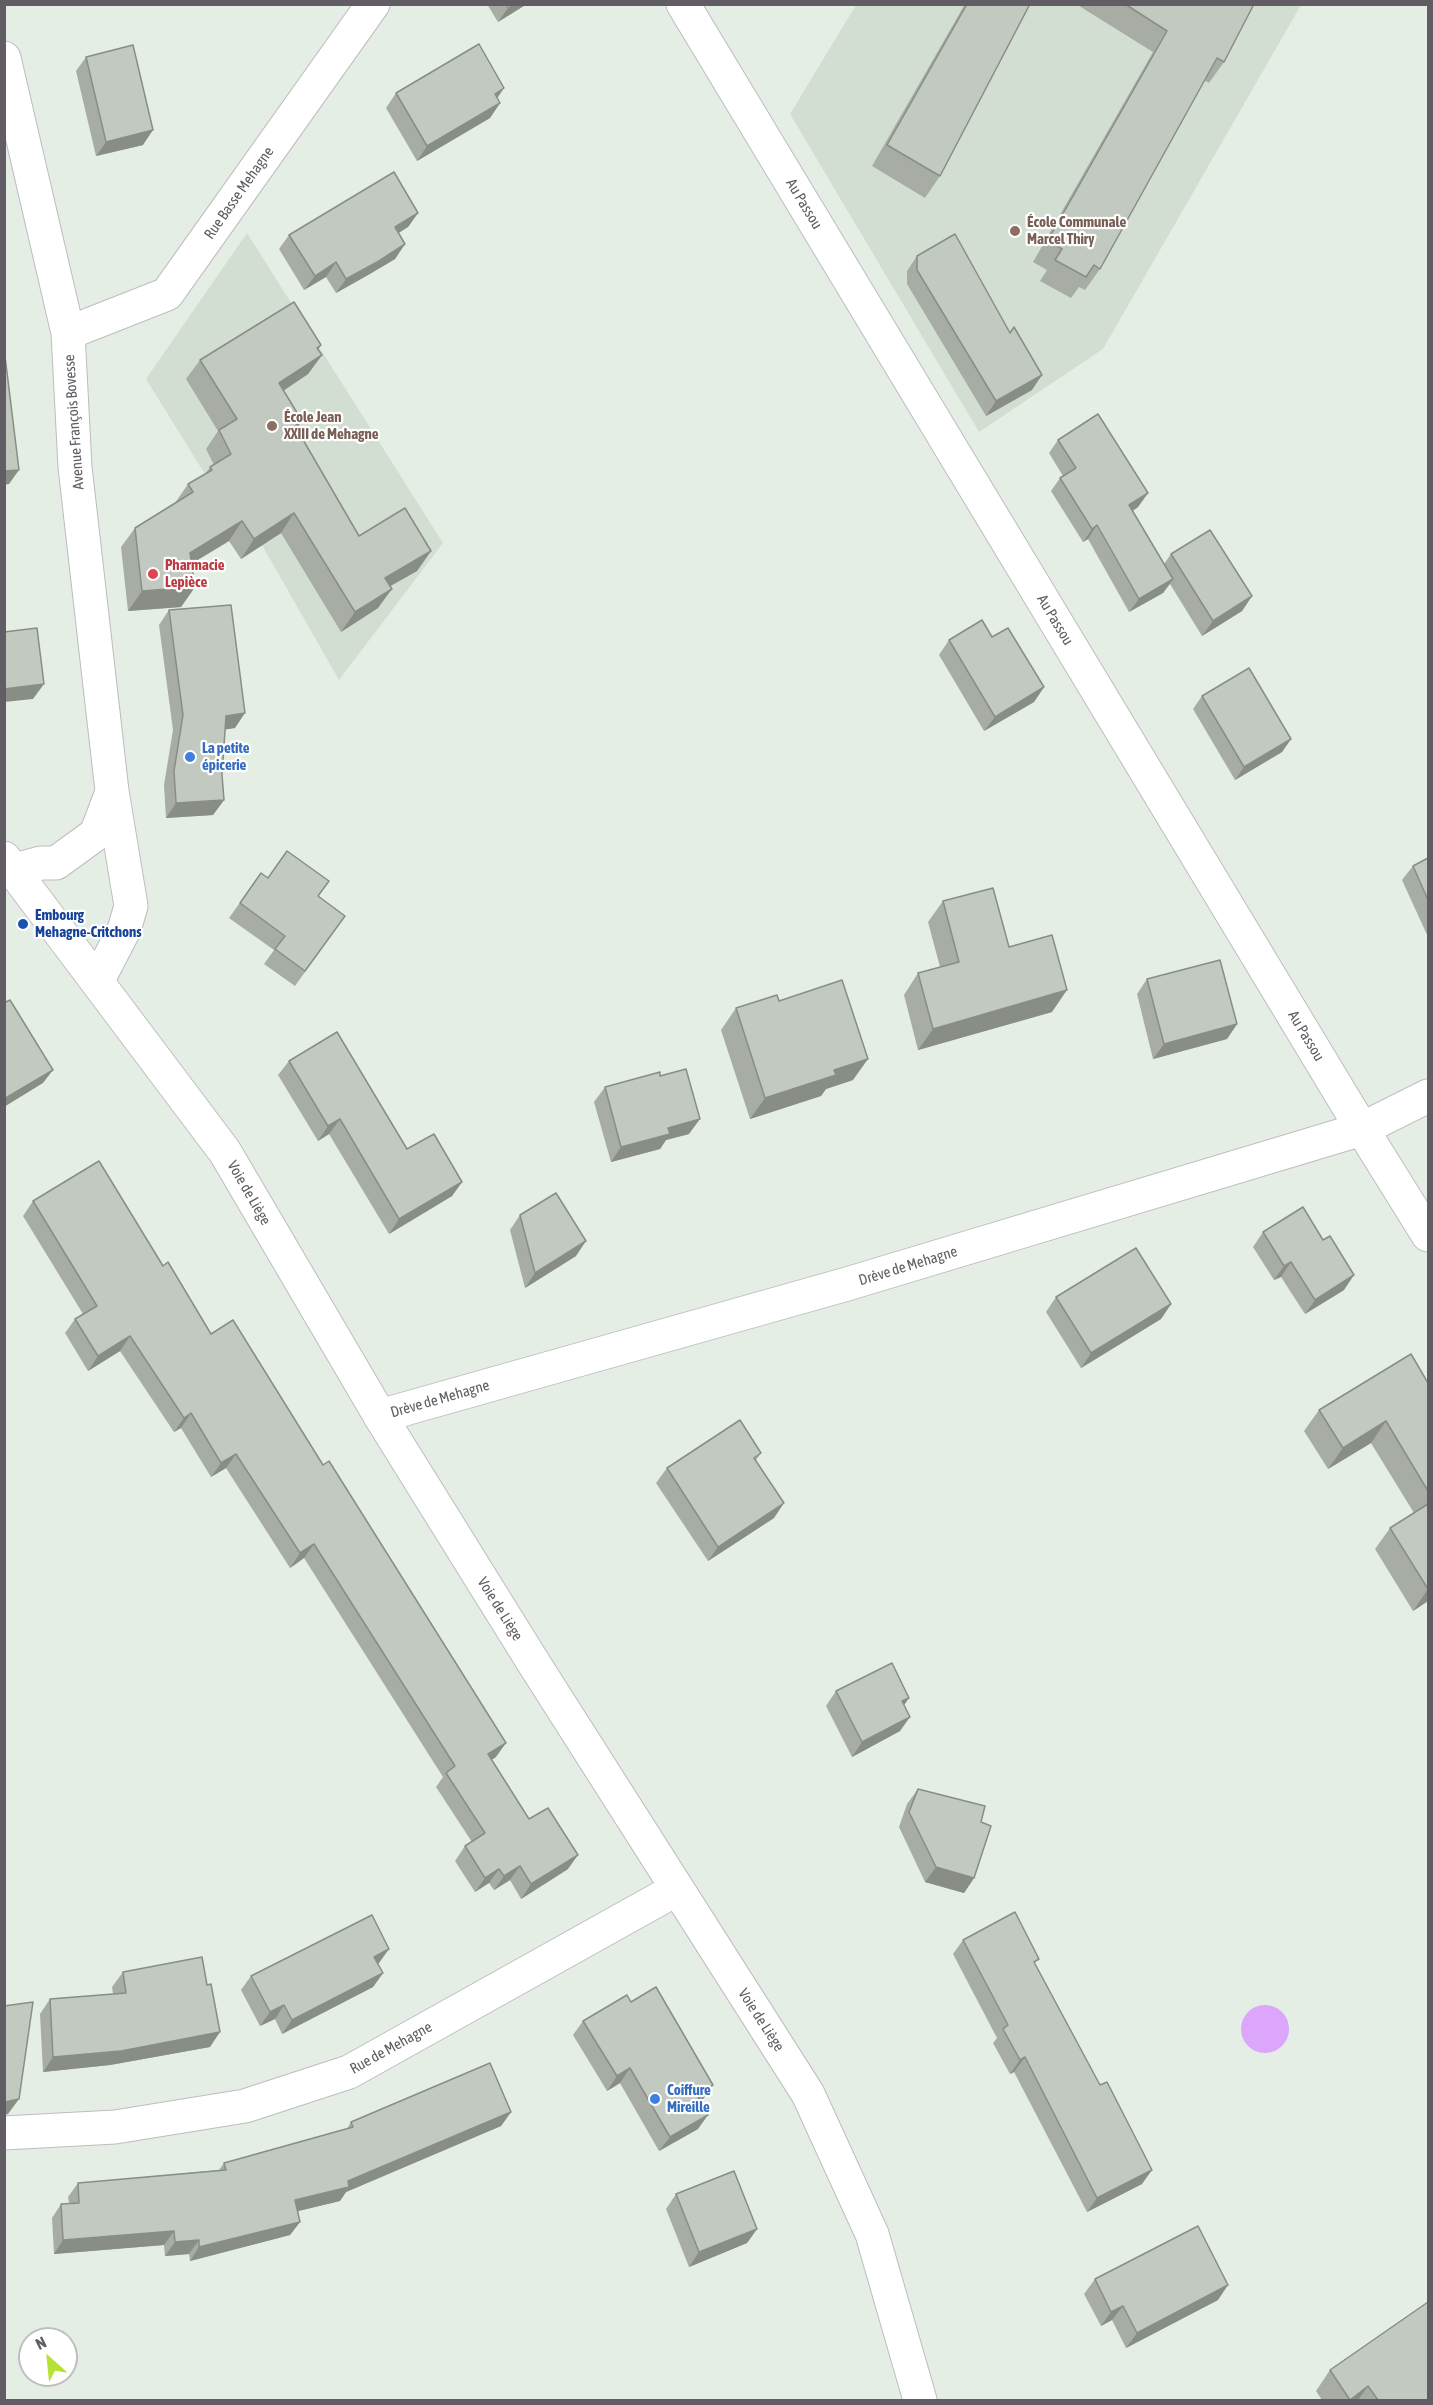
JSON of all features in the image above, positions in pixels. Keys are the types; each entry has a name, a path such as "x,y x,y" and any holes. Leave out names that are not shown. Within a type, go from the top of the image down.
{"street":[{"name":"Rue Basse Mehagne","path":"68,333 167,294 373,4"},
{"name":"Au Passou","path":"683,4 1428,1235"},
{"name":"Avenue François Bovesse","path":"4,58 68,333 75,467 112,791 131,906 124,930 98,980"},
{"name":"Avenue François Bovesse","path":"10,864 56,863 96,834 112,791"},
{"name":"Voie de Liège","path":"10,864 225,1152 380,1416 808,2094 872,2234 920,2400"},
{"name":"Drève de Mehagne","path":"380,1416 847,1284 1362,1129 1428,1096"},
{"name":"Rue de Mehagne","path":"4,2133 115,2127 245,2106 349,2072 677,1889"}],"shaded area":[{"name":"École Communale Marcel Thiry","path":"856,5 1301,5 1103,349 979,432 790,114"},
{"name":"École Jean XXIII de Mehagne","path":"247,233 443,543 339,680 262,545 218,474 208,479 146,379"},
{"path":"1260,2005 1270,2005 1285,2015 1289,2029 1288,2038 1279,2049 1270,2053 1260,2053 1245,2043 1241,2034 1241,2024 1251,2009"}],"building":[{"path":"967,4 1030,4 940,176 887,145"},
{"path":"1125,4 1254,4 1224,62 1217,58 1100,269 1094,265 1086,277 1055,260 1062,249 1048,240 1167,31"},
{"path":"479,44 504,88 495,94 500,103 427,146 396,93"},
{"path":"133,45 153,130 106,142 86,57"},
{"path":"394,172 418,213 395,227 405,244 346,279 336,262 315,276 289,235"},
{"path":"955,234 1010,333 1014,327 1042,375 996,401 917,270 917,256"},
{"path":"294,302 321,345 317,348 322,355 279,383 302,421 295,426 359,536 405,508 431,551 385,578 392,589 355,612 294,513 254,539 242,521 190,553 195,587 142,591 135,528 193,492 188,484 212,470 210,467 231,454 219,430 237,419 200,360"},
{"path":"4,348 19,470 4,471"},
{"path":"1098,414 1148,493 1129,505 1173,579 1139,599 1097,525 1092,529 1060,478 1076,468 1058,440"},
{"path":"1210,530 1252,596 1213,621 1171,554"},
{"path":"231,605 245,713 226,716 222,775 224,800 176,803 174,771 183,715 169,610"},
{"path":"982,620 992,637 1008,628 1044,687 995,717 949,640"},
{"path":"37,628 44,684 4,689 4,632"},
{"path":"1249,668 1291,739 1244,767 1202,696"},
{"path":"287,851 329,881 318,896 345,916 305,971 275,949 285,936 240,903 261,873 268,878"},
{"path":"1428,858 1428,900 1413,866"},
{"path":"993,888 1009,947 1052,935 1067,990 933,1029 918,973 959,962 943,901"},
{"path":"1220,960 1237,1024 1164,1044 1147,979"},
{"path":"842,980 868,1059 834,1070 836,1075 765,1098 736,1008 777,995 779,1001"},
{"path":"10,1000 53,1070 4,1099 4,1003"},
{"path":"337,1032 407,1149 434,1134 462,1182 399,1219 340,1119 328,1126 289,1061"},
{"path":"686,1069 700,1119 668,1128 670,1134 621,1147 605,1087 660,1072 660,1076"},
{"path":"99,1161 163,1266 168,1262 211,1334 233,1320 323,1465 329,1461 506,1743 488,1754 529,1819 548,1808 578,1855 531,1884 520,1866 504,1876 499,1869 485,1878 465,1846 485,1833 446,1773 455,1766 314,1544 300,1553 236,1454 221,1463 191,1413 184,1418 130,1336 98,1356 75,1319 97,1306 33,1201"},
{"path":"556,1193 586,1241 535,1273 520,1215"},
{"path":"1303,1207 1323,1240 1330,1236 1354,1275 1315,1300 1291,1262 1284,1266 1263,1232"},
{"path":"1136,1248 1171,1304 1091,1353 1056,1297"},
{"path":"1411,1354 1428,1383 1428,1491 1386,1421 1343,1448 1319,1410"},
{"path":"740,1420 761,1453 754,1458 784,1503 718,1547 667,1468"},
{"path":"1428,1504 1428,1589 1390,1528"},
{"path":"892,1663 909,1698 902,1701 910,1717 862,1742 836,1691"},
{"path":"918,1789 985,1806 981,1822 991,1826 974,1878 936,1867 909,1812"},
{"path":"1015,1912 1039,1959 1034,1962 1100,2085 1107,2082 1152,2170 1097,2198 1025,2057 1020,2060 1003,2029 1008,2025 963,1940"},
{"path":"372,1915 389,1949 374,1957 383,1973 292,2020 284,2005 270,2012 251,1976"},
{"path":"202,1957 207,1985 211,1984 220,2032 121,2051 53,2057 50,1999 126,1993 123,1972"},
{"path":"656,1987 713,2085 696,2095 708,2115 670,2137 630,2068 617,2076 583,2021 627,1995 631,2002"},
{"path":"33,2002 19,2099 5,2102 4,2006"},
{"path":"490,2063 511,2112 348,2181 349,2187 295,2200 300,2222 199,2247 199,2240 175,2242 174,2231 63,2240 61,2204 79,2203 78,2183 226,2170 224,2163 353,2127 351,2122"},
{"path":"734,2171 757,2229 699,2252 676,2194"},
{"path":"1198,2226 1228,2285 1137,2333 1123,2306 1111,2312 1095,2279"},
{"path":"1428,2302 1428,2400 1378,2400 1368,2386 1350,2400 1330,2370"}],"place":[{"name":"École Communale Marcel Thiry","path":"1015,231"},
{"name":"École Jean XXIII de Mehagne","path":"272,426"},
{"name":"Pharmacie Lepièce","path":"153,574"},
{"name":"La petite épicerie","path":"190,757"},
{"name":"Embourg Mehagne-Critchons","path":"23,924"},
{"name":"Coiffure Mireille","path":"655,2099"}]}
